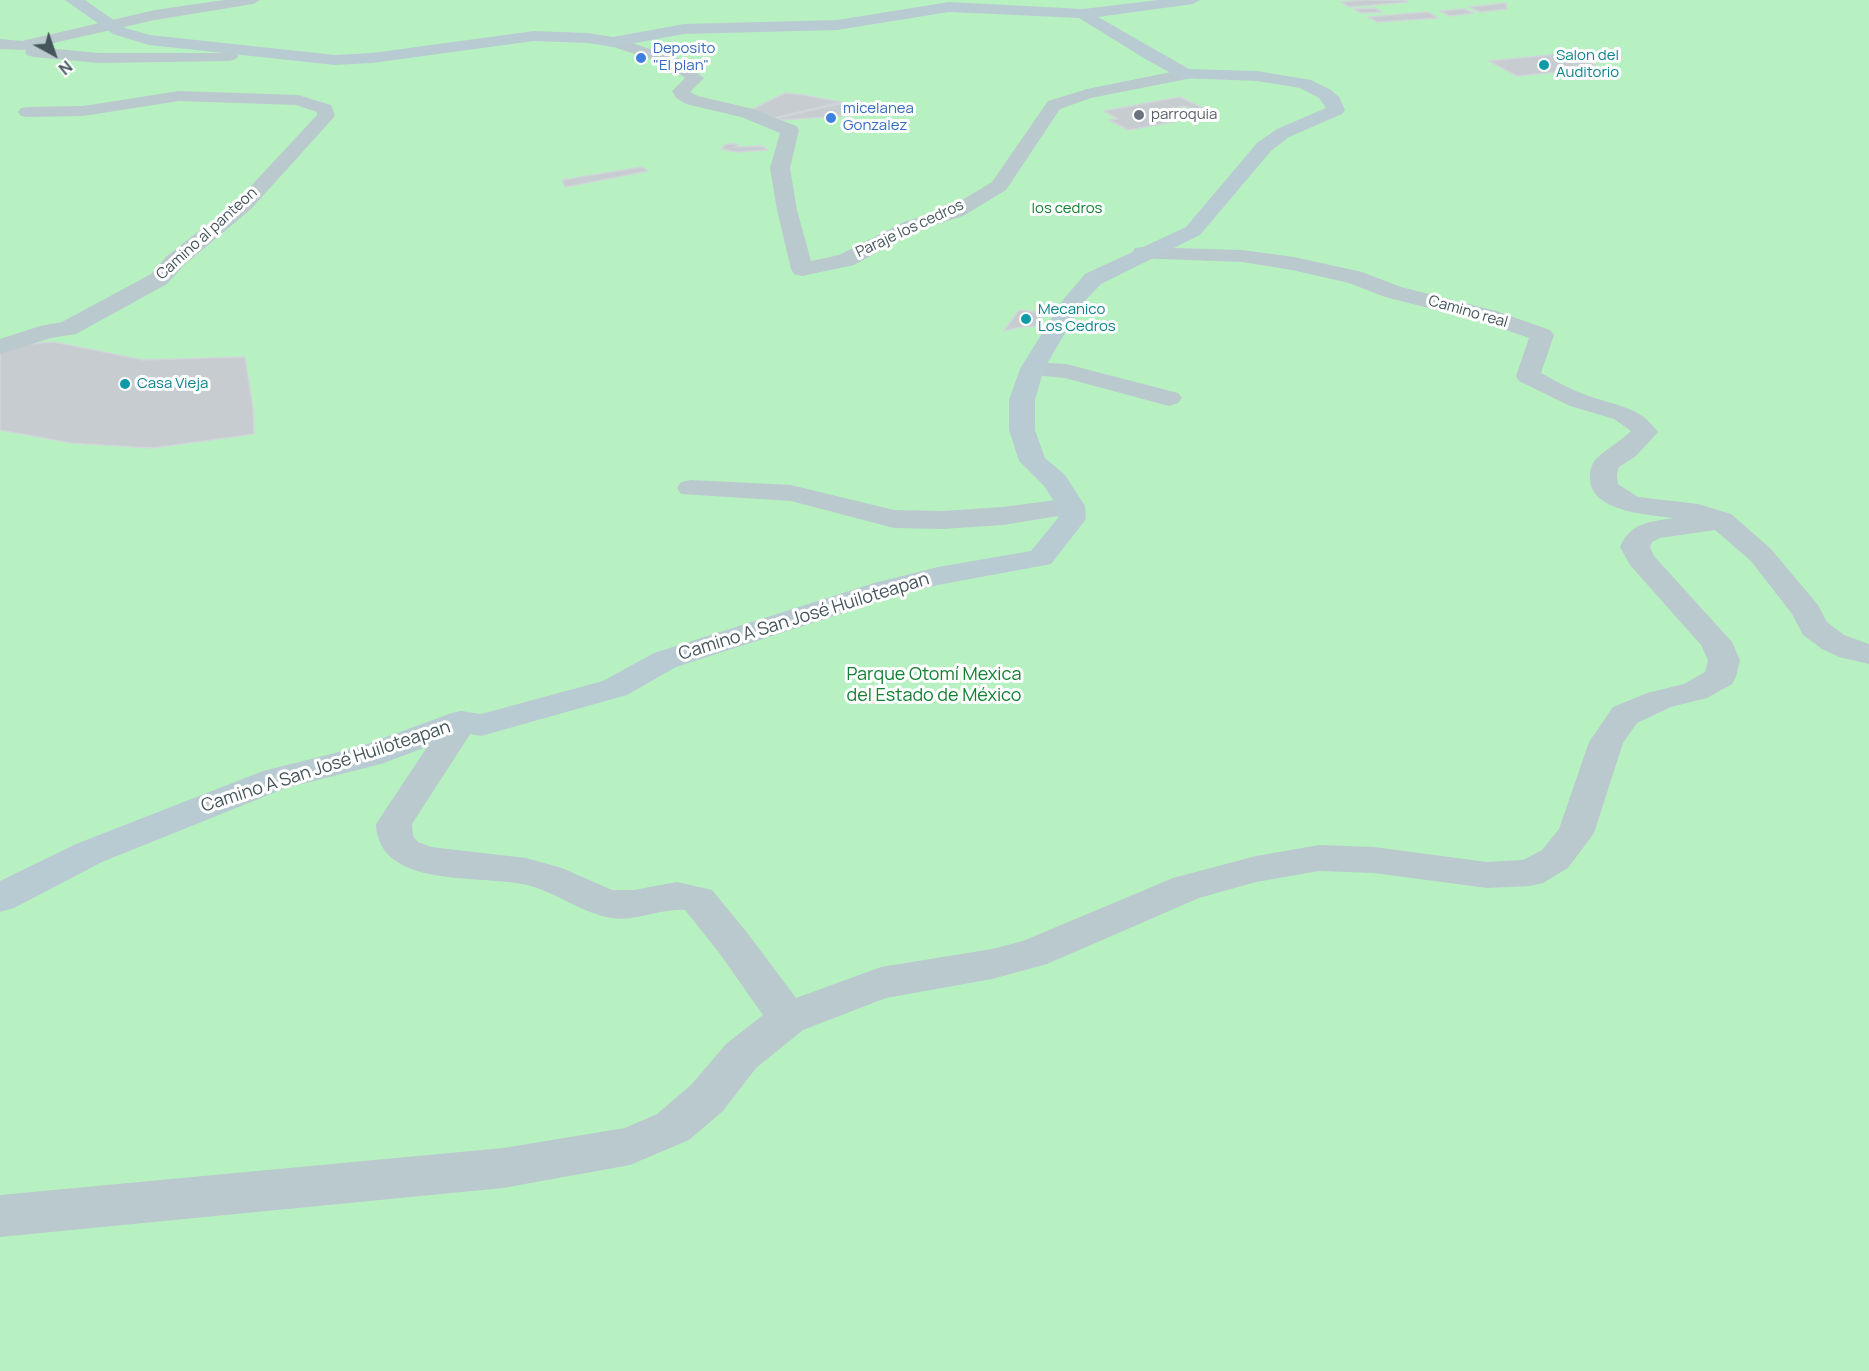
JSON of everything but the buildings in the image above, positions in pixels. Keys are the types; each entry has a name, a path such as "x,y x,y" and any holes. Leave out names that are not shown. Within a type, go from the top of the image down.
{"main road":[{"path":"72,0 84,5 119,31 149,40 228,52 356,60 534,36 588,38 613,42 684,29 837,25 950,7 1083,14 1193,0"},
{"path":"1071,506 1055,481 1033,461 1022,430 1022,400 1032,369 1052,333 1081,291 1093,279 1143,253 1193,231 1264,147 1283,132 1336,110 1333,101 1325,94 1305,84 1257,76 1186,74 1153,57 1083,14"},
{"name":"Camino A San José Huiloteapan","path":"0,898 89,853 276,779 369,756 461,722 480,725 615,688 665,660 885,589 938,576 1041,558 1072,519 1071,506"}],"street":[{"path":"0,53 112,24 253,0"},
{"name":"Paraje los cedros","path":"613,42 672,61 696,78 681,91 692,100 747,113 790,130 780,168 787,210 802,269 846,260 911,226 956,212 999,186 1054,105 1087,94 1186,74"},
{"path":"0,44 53,55 99,58 228,52"},
{"path":"27,112 83,111 179,96 183,89 205,76 228,52"},
{"name":"Camino al panteon","path":"0,347 48,331 68,329 159,279 175,261 244,205 326,116 325,109 298,100 179,96"},
{"name":"Camino real","path":"1143,253 1242,256 1294,264 1322,272 1354,277 1393,292 1488,316 1542,335 1528,376 1581,402 1628,414 1645,432 1627,450 1607,463 1603,474 1604,486 1630,504 1698,513 1721,520"},
{"path":"1032,369 1066,371 1169,398"},
{"path":"691,488 791,493 894,519 1003,516 1071,506"},
{"path":"0,1216 503,1168 630,1146 673,1127 707,1098 741,1056 788,1018 881,983 992,964 1034,953 1187,888 1256,869 1319,858 1374,860 1487,875 1530,873 1555,859 1576,833 1606,742 1625,715 1659,699 1695,691 1720,677 1724,660 1716,642 1640,559 1635,547 1639,537 1653,530 1721,520 1761,555 1807,612 1814,628 1850,650 1869,654"},
{"path":"461,722 394,824 392,832 394,841 401,849 412,856 433,861 526,871 558,881 613,904 633,904 673,896 692,897 698,900 731,940 788,1018"}],"green space":[{"name":"Parque Otomí Mexica del Estado de México","path":"0,0 1869,0 1869,1371 0,1371"}],"place":[{"name":"Deposito \"El plan\"","path":"641,58"},
{"name":"Salon del Auditorio","path":"1544,65"},
{"name":"parroquia","path":"1139,115"},
{"name":"micelanea Gonzalez","path":"831,118"},
{"name":"Mecanico Los Cedros","path":"1026,319"},
{"name":"Casa Vieja","path":"125,384"}],"park label":[{"name":"los cedros","path":"1067,209"}]}
